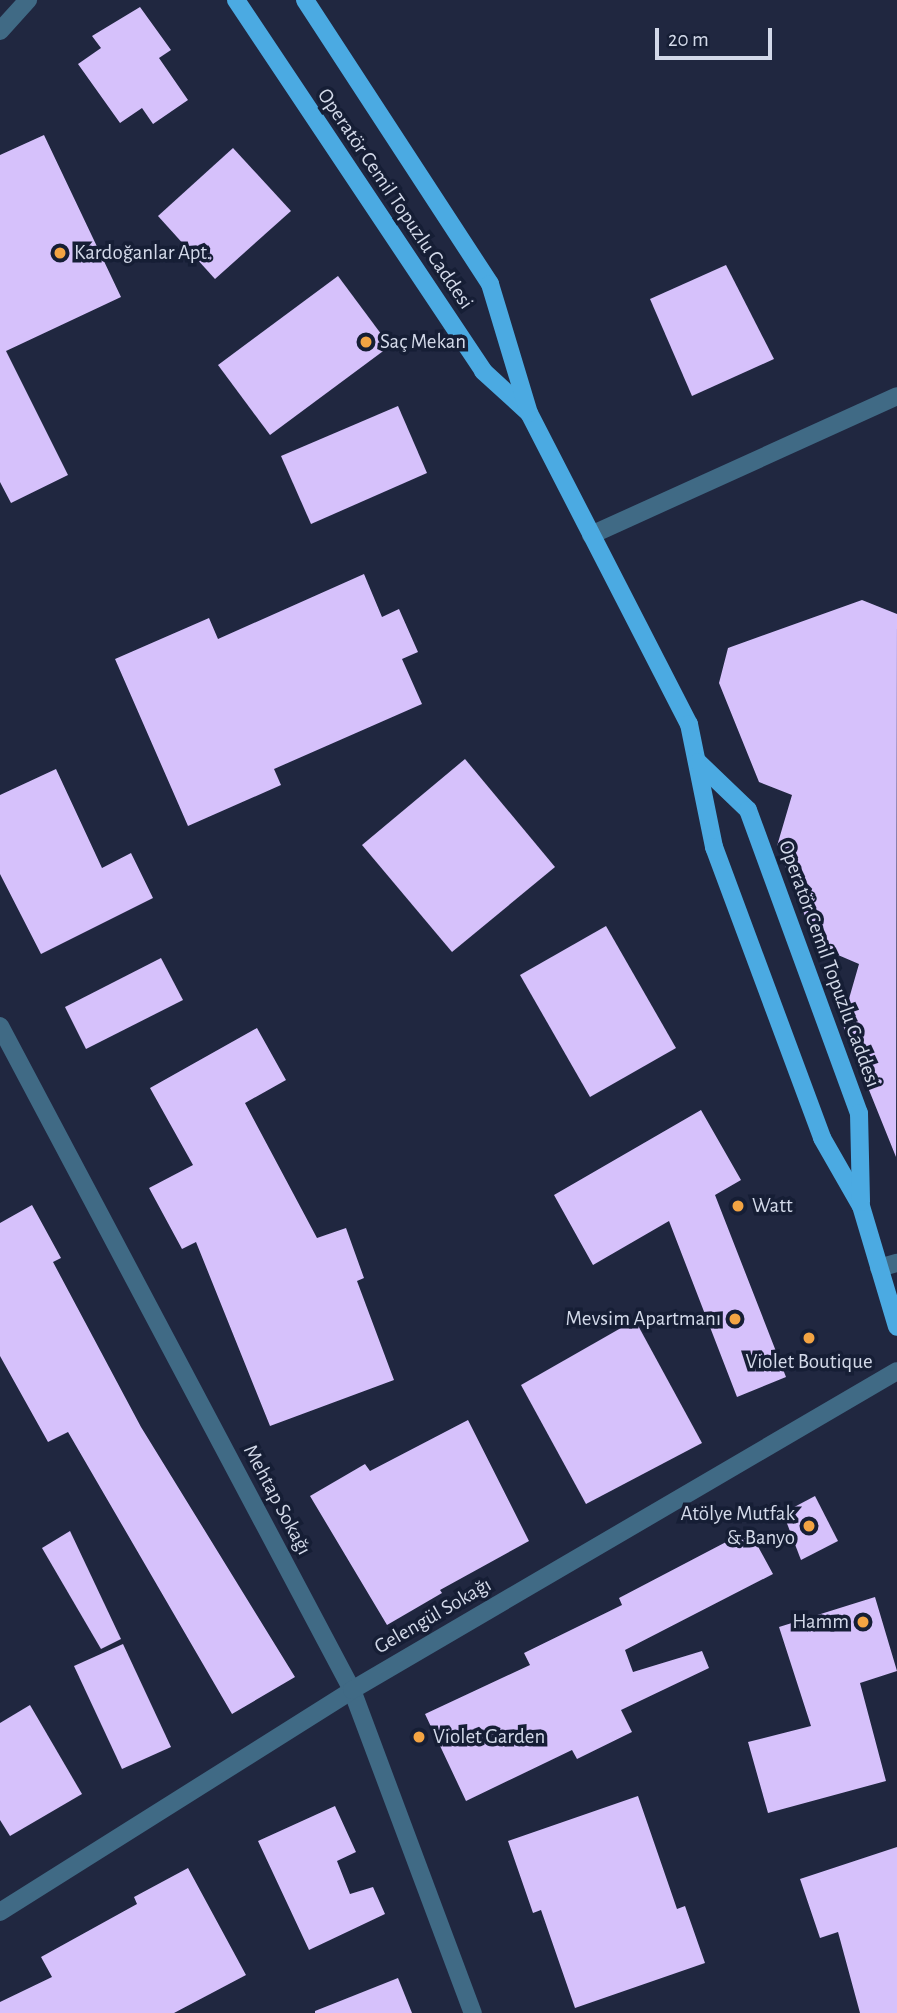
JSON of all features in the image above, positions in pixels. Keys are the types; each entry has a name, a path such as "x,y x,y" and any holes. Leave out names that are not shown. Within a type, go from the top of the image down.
{"main road":[{"name":"Operatör Cemil Topuzlu Caddesi","path":"236,0 483,371 528,413"},
{"name":"Operatör Cemil Topuzlu Caddesi","path":"305,0 490,284 528,413 689,724 719,859 822,1138 861,1206 897,1327"},
{"name":"Operatör Cemil Topuzlu Caddesi","path":"698,762 748,810 859,1113 861,1206"}],"street":[{"path":"0,31 28,0"},
{"path":"591,535 897,396"},
{"name":"Mehtap Sokağı","path":"0,1026 352,1690 472,2013"},
{"path":"879,1268 897,1263"},
{"name":"Gelengül Sokağı","path":"0,1912 352,1690 897,1371"}],"building":[{"path":"140,7 171,50 159,58 188,100 153,124 142,108 120,123 78,64 101,48 92,36"},
{"path":"44,135 121,297 6,351 68,475 11,503 0,482 0,155"},
{"path":"233,148 291,211 215,279 158,216"},
{"path":"726,265 774,359 692,396 650,299"},
{"path":"338,276 390,346 270,435 218,365"},
{"path":"398,406 427,473 311,524 281,456"},
{"path":"364,574 382,617 399,609 418,652 402,659 422,704 274,769 281,785 188,826 115,659 209,618 218,639"},
{"path":"862,600 897,614 896,1157 842,1023 859,964 817,946 777,846 792,795 759,782 719,683 728,648"},
{"path":"465,759 555,867 452,952 362,845"},
{"path":"56,769 102,868 131,853 153,898 41,954 0,874 0,795"},
{"path":"606,926 676,1048 590,1097 520,975"},
{"path":"161,958 183,1000 86,1049 65,1007"},
{"path":"257,1028 286,1080 245,1103 317,1238 346,1228 364,1278 357,1281 394,1380 270,1426 196,1242 182,1249 149,1188 193,1165 150,1088"},
{"path":"701,1110 741,1180 715,1195 786,1377 737,1397 669,1221 593,1265 554,1195"},
{"path":"32,1205 61,1258 53,1262 141,1427 295,1677 232,1714 68,1432 48,1442 0,1356 0,1223"},
{"path":"635,1320 702,1443 586,1504 521,1385"},
{"path":"468,1420 529,1541 440,1590 442,1593 387,1625 310,1496 365,1464 370,1471"},
{"path":"815,1496 838,1541 801,1560 783,1513"},
{"path":"749,1530 773,1574 625,1650 633,1672 702,1651 709,1668 621,1710 632,1732 577,1759 572,1750 466,1801 425,1714 530,1665 524,1653 622,1605 619,1598"},
{"path":"70,1531 121,1639 101,1649 42,1548"},
{"path":"875,1597 897,1671 860,1683 886,1781 768,1813 748,1742 811,1726 779,1627"},
{"path":"123,1644 171,1747 122,1769 74,1666"},
{"path":"30,1705 82,1794 10,1836 0,1820 0,1723"},
{"path":"638,1796 677,1909 685,1906 705,1963 575,2008 541,1910 533,1913 508,1841"},
{"path":"335,1806 356,1852 337,1861 350,1894 373,1887 385,1914 309,1950 258,1841"},
{"path":"897,1847 897,2013 860,2013 838,1932 820,1938 800,1879"},
{"path":"188,1868 246,1975 174,2013 0,2013 0,2002 52,1977 41,1957 137,1904 134,1897"},
{"path":"398,1978 412,2013 315,2013 315,2011"}],"place":[{"name":"Kardoğanlar Apt.","path":"60,253"},
{"name":"Saç Mekan","path":"366,342"},
{"name":"Watt","path":"738,1206"},
{"name":"Mevsim Apartmanı","path":"735,1319"},
{"name":"Violet Boutique","path":"809,1338"},
{"name":"Atölye Mutfak & Banyo","path":"809,1526"},
{"name":"Hamm","path":"863,1622"},
{"name":"Violet Garden","path":"419,1737"}]}
